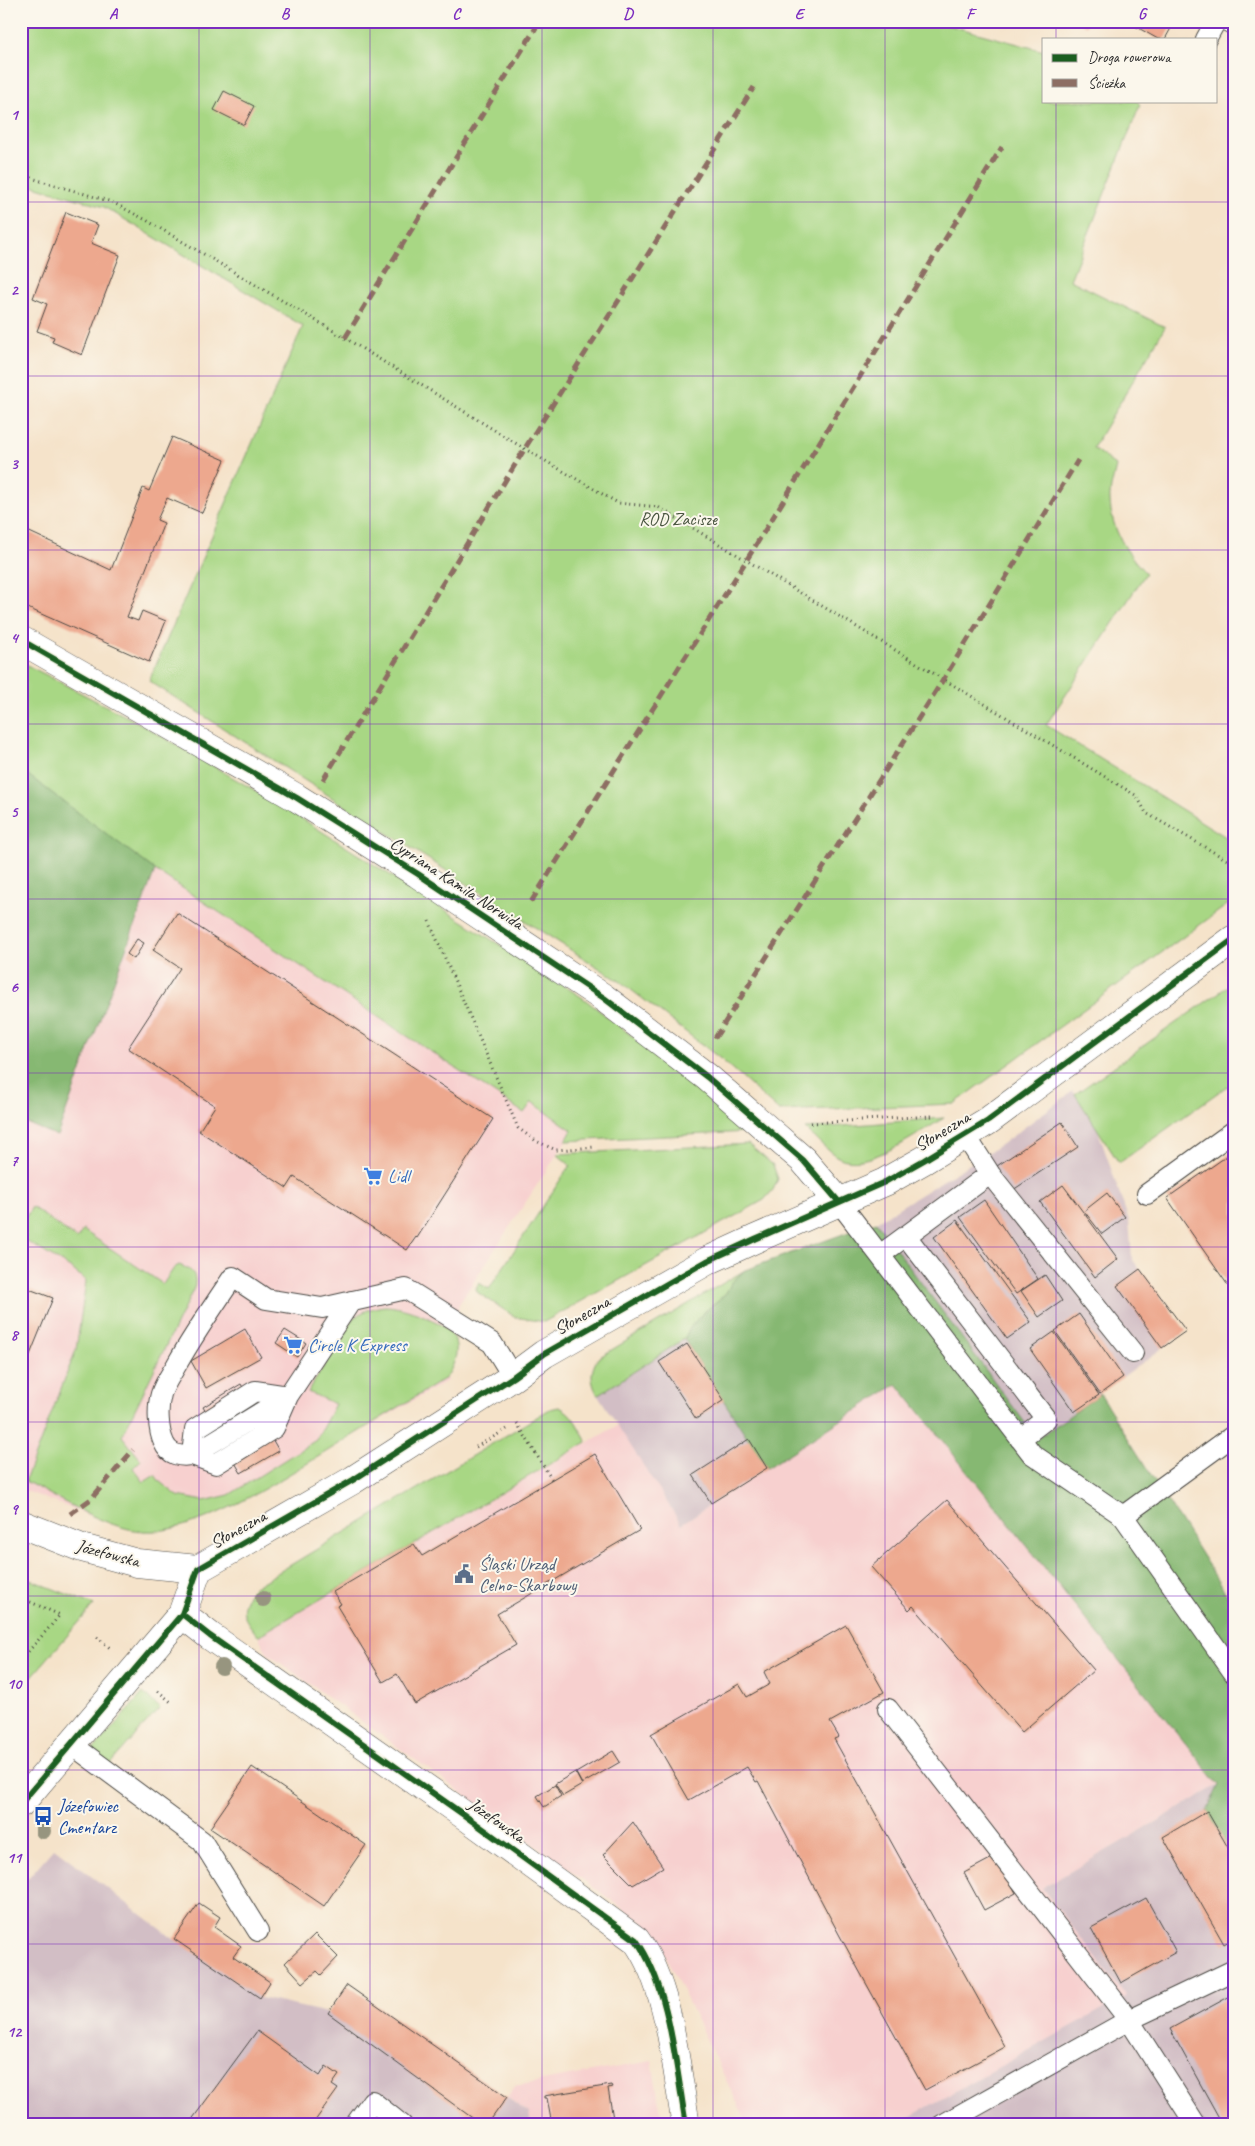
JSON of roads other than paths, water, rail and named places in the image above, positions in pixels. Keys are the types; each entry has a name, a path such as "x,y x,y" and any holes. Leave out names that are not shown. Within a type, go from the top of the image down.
{"street":[{"name":"Cypriana Kamila Norwida","path":"21,640 297,798 418,874 604,998 707,1077 803,1160 839,1202"},
{"name":"Słoneczna","path":"21,1802 182,1614 198,1569 353,1480 513,1377 544,1354 707,1261 885,1182 965,1135 988,1121 1234,939"},
{"name":"Józefowska","path":"21,1524 82,1548 137,1563 198,1569"},
{"name":"Józefowska","path":"182,1614 233,1653 472,1820 636,1940 648,1956 660,1984 686,2125"}],"lane":[{"path":"1207,38 1216,21"},
{"path":"1227,21 1234,26"},
{"path":"1147,1194 1234,1131"},
{"path":"965,1135 990,1174 1133,1354"},
{"path":"880,1255 990,1174"},
{"path":"839,1202 1032,1454 1123,1516 1234,1673"},
{"path":"906,1236 1046,1419 1020,1439"},
{"path":"351,1302 288,1396 192,1455 182,1457 172,1453 165,1447 160,1427 159,1401 162,1392 191,1340 233,1277 266,1299 322,1308 406,1289 492,1343 513,1377"},
{"path":"1123,1516 1234,1435"},
{"path":"888,1709 1129,2020 1196,2125"},
{"path":"71,1744 202,1841 258,1931"},
{"path":"942,2125 1129,2020 1234,1970"},
{"path":"355,2125 372,2102 402,2125"}],"place":[{"name":"Lidl","path":"373,1176"},
{"name":"Circle K Express","path":"293,1345"},
{"name":"Śląski Urząd Celno-Skarbowy","path":"464,1574"},
{"name":"Józefowiec Cmentarz","path":"43,1816"}],"park label":[{"name":"ROD Zacisze","path":"678,519"}]}
